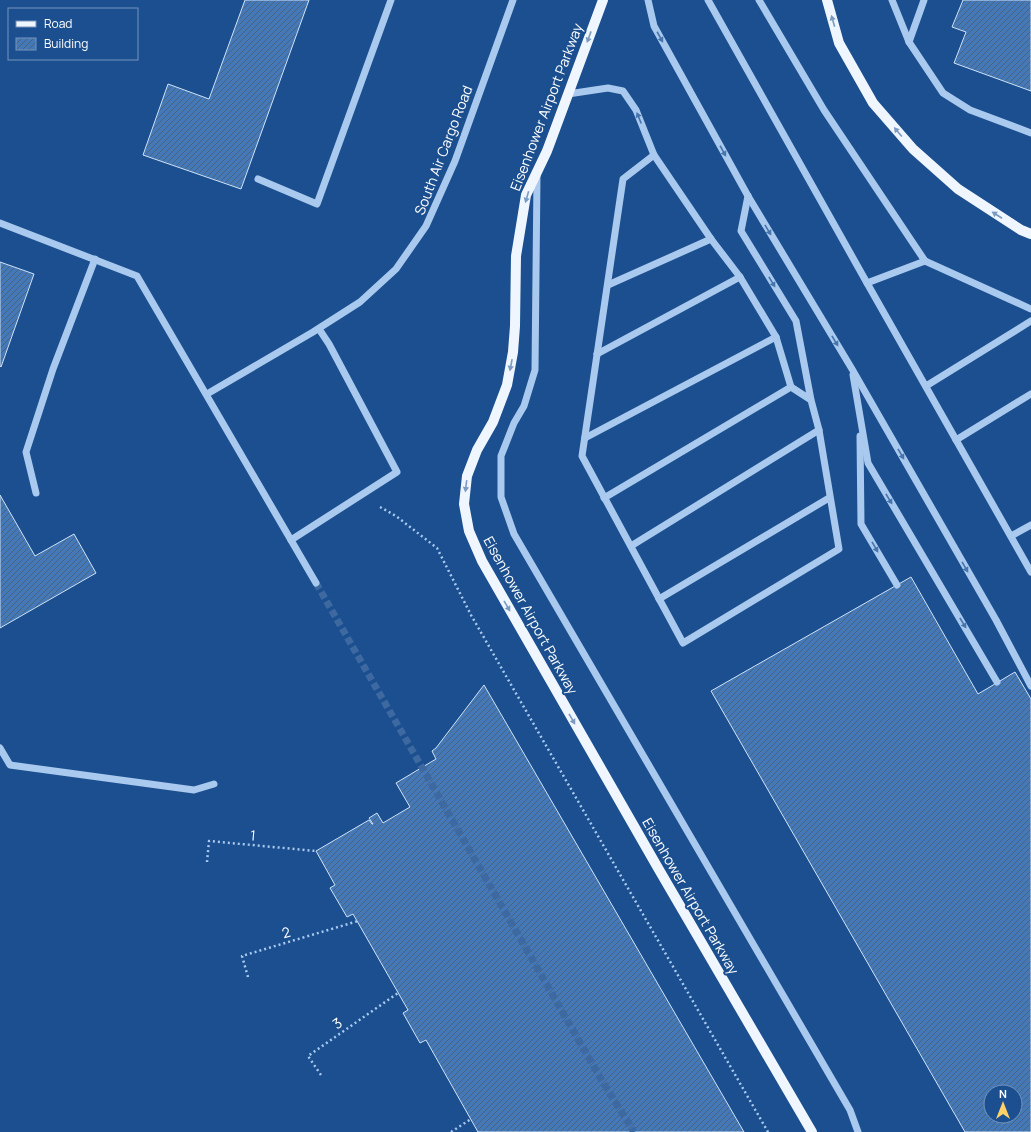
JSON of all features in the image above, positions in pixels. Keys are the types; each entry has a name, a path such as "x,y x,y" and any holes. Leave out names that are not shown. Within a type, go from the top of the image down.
{"main road":[{"name":"Eisenhower Airport Parkway","path":"602,0 547,151 526,195 516,256 514,346 507,385 493,422 477,450 467,476 464,504 469,531 482,561 658,868 812,1132"},
{"path":"827,0 839,43 873,103 913,149 958,190 1021,230 1031,234"}],"street":[{"path":"258,178 318,204 391,0"},
{"name":"South Air Cargo Road","path":"207,394 360,302 396,269 426,226 455,161 513,0"},
{"path":"648,0 654,26 748,196 852,369 996,620 1031,686"},
{"path":"708,0 1031,572"},
{"path":"759,0 824,110 925,261 1031,309"},
{"path":"892,0 909,42 943,93 970,110 1031,132"},
{"path":"909,42 924,0"},
{"path":"568,94 608,88 624,91 636,110 654,155 710,240 740,277 776,337 791,387 811,400"},
{"path":"654,155 623,179 582,456 683,643 839,549 829,498 819,430 811,400 796,321 741,231 748,196"},
{"path":"537,172 535,370 524,406 514,423 501,456 501,497 514,534 850,1110 858,1132"},
{"path":"0,223 138,276 316,583"},
{"path":"608,285 710,240"},
{"path":"36,493 26,452 54,369 95,259"},
{"path":"867,283 925,261"},
{"path":"597,354 740,277"},
{"path":"926,386 1031,321"},
{"path":"291,540 397,472 319,328"},
{"path":"585,438 776,337"},
{"path":"852,369 868,463 998,682"},
{"path":"604,498 791,387"},
{"path":"956,440 1031,394"},
{"path":"860,413 861,524 897,585"},
{"path":"631,546 819,430"},
{"path":"659,599 829,498"},
{"path":"1011,536 1031,525"},
{"path":"0,748 10,765 194,790 214,784"}],"path":[{"path":"380,507 396,516 437,548 471,615 768,1132"},
{"name":"1","path":"207,862 209,841 316,851"},
{"name":"2","path":"248,977 242,956 358,921"},
{"name":"3","path":"321,1075 308,1056 398,993"},
{"path":"451,1132 471,1119"}],"building":[{"path":"245,0 309,0 241,189 143,155 168,84 209,99"},
{"path":"963,0 1031,0 1031,91 954,63 966,32 952,27"},
{"path":"0,262 34,274 1,367 0,366"},
{"path":"0,495 35,556 74,534 96,573 0,628"},
{"path":"911,577 978,694 1015,672 1031,699 1031,1132 965,1132 711,691"},
{"path":"484,685 744,1132 478,1132 426,1040 420,1043 403,1013 408,1010 353,914 347,917 330,888 335,885 316,851 369,820 373,824 369,818 377,813 383,823 410,807 396,783 436,759 432,751 436,748"}],"tunnel":[{"path":"316,583 601,1079 634,1132"}]}
